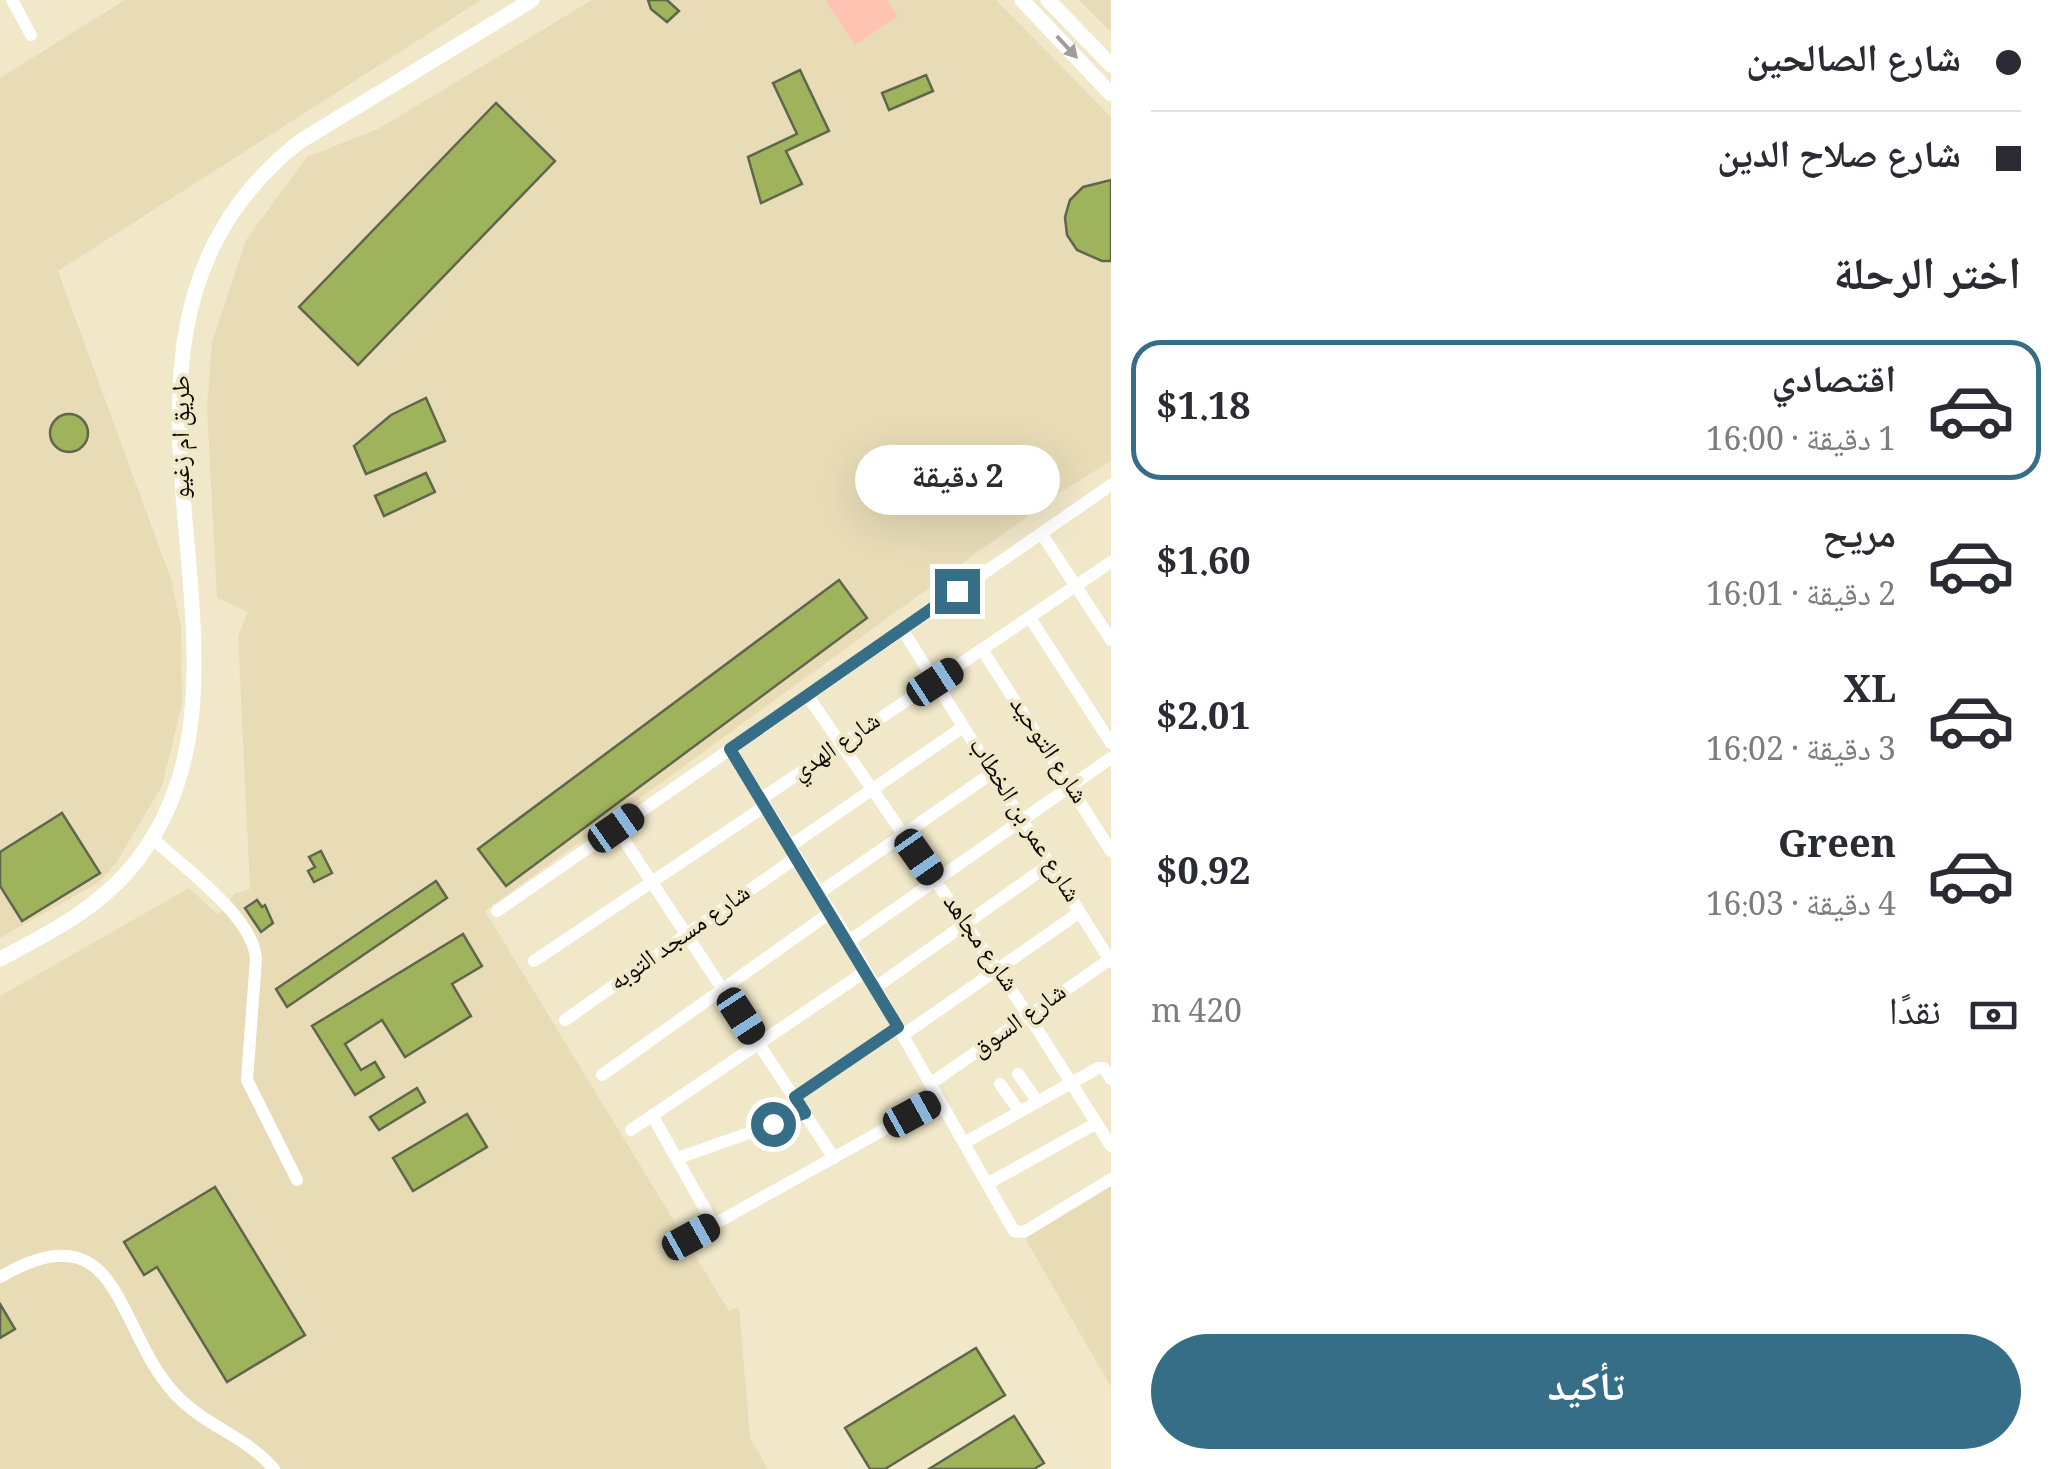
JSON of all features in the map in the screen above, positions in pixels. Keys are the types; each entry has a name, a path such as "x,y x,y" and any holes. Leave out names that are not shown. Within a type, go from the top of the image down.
{"main road":[{"name":"طريق ام زغيو","path":"0,959 77,916 106,894 152,838 181,762 193,698 178,438 185,343 205,260 243,194 284,154 532,0"},
{"path":"1022,0 1111,94"},
{"path":"1048,0 1111,65"}],"street":[{"path":"12,0 31,36"},
{"path":"497,911 1111,485"},
{"path":"1040,534 1109,634"},
{"name":"شارع الهدي","path":"534,962 841,745 1111,562"},
{"path":"1030,618 1111,744"},
{"name":"شارع عمر بن الخطاب","path":"902,629 1109,956"},
{"name":"شارع التوحيد","path":"983,651 1111,851"},
{"name":"شارع مجاهد","path":"807,696 1029,1016 1111,1146"},
{"name":"شارع مسجد التوبه","path":"566,1020 687,934 872,790 963,727"},
{"path":"730,749 832,912 1014,1232 1024,1232 1111,1179"},
{"path":"849,941 1111,758"},
{"path":"819,893 992,773"},
{"path":"616,828 834,1158"},
{"path":"152,838 233,912 252,942 256,960 248,1080 298,1180"},
{"path":"876,988 1050,864"},
{"path":"602,1075 832,912"},
{"path":"795,1097 997,970 1080,912"},
{"name":"شارع السوق","path":"930,1084 1109,956"},
{"path":"630,1130 866,971"},
{"path":"964,1143 1101,1067 1111,1079"},
{"path":"1018,1074 1038,1102"},
{"path":"1000,1084 1020,1112"},
{"path":"691,1237 939,1099"},
{"path":"678,1158 805,1113"},
{"path":"652,1115 714,1224"},
{"path":"987,1184 1098,1123"},
{"path":"0,1277 34,1258 56,1254 78,1258 98,1268 113,1284 169,1388 202,1418 254,1449 274,1469"}],"shaded area":[{"path":"125,0 481,0 58,271 171,579 181,627 182,705 162,786 116,863 98,883 0,938 0,78"},
{"path":"592,0 996,0 1111,117 1111,461 1058,494 485,911 729,1311 739,1307 750,1438 768,1469 0,1469 0,996 189,888 218,915 235,893 250,889 238,636 248,612 217,598 207,408 212,342 246,240 307,157 380,128"},
{"path":"825,0 887,0 898,16 855,45"},
{"path":"1079,0 1111,0 1111,32"},
{"path":"1111,1185 1111,1387 1025,1238"}],"building":[{"path":"648,0 667,0 679,11 667,22 651,9"},
{"path":"800,70 829,131 786,151 802,184 761,203 748,157 797,134 773,83"},
{"path":"926,75 933,91 889,110 882,93"},
{"path":"496,103 555,161 358,365 299,307"},
{"path":"1111,180 1111,261 1102,261 1077,250 1067,235 1065,217 1070,200 1083,187"},
{"path":"426,398 445,441 366,474 354,446 391,415"},
{"path":"69,414 83,419 88,433 83,447 69,452 55,447 50,433 55,419"},
{"path":"1004,470 1018,475 1023,489 1018,503 1004,508 990,503 985,489 990,475"},
{"path":"426,473 435,492 384,516 375,496"},
{"path":"839,580 867,618 506,886 478,849"},
{"path":"62,813 100,873 22,921 0,886 0,852"},
{"path":"321,851 332,873 314,882 308,871 315,867 309,857"},
{"path":"436,881 447,898 287,1007 276,989"},
{"path":"257,900 262,907 265,905 273,923 261,932 245,908"},
{"path":"463,934 482,966 452,984 471,1016 405,1057 382,1020 345,1044 361,1070 375,1062 384,1077 355,1095 312,1026"},
{"path":"417,1088 425,1102 379,1130 370,1117"},
{"path":"467,1114 487,1147 413,1191 393,1158"},
{"path":"215,1187 305,1335 227,1382 157,1267 144,1275 124,1242"},
{"path":"0,1304 15,1329 0,1338"},
{"path":"976,1348 1005,1395 885,1469 870,1469 845,1428"},
{"path":"1014,1416 1044,1463 1034,1469 929,1469"}],"route":[{"path":"773,1124 805,1113 795,1097 898,1027 730,749 957,591"}]}
